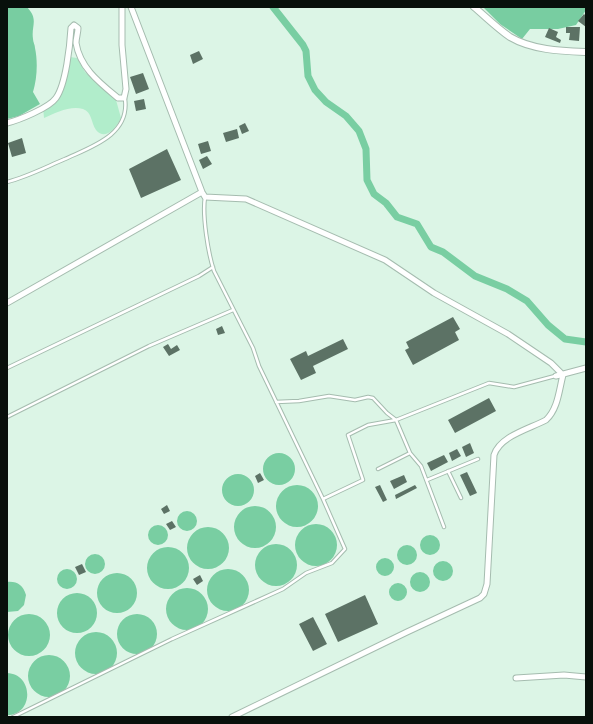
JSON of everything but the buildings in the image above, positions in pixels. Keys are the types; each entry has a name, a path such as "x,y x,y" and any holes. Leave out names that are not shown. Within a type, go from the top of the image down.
{"street":[{"path":"7,123 45,107 56,98 65,73 71,28 74,25 78,28 76,41 79,56 88,70 94,78 118,98 124,98 126,89 122,45 122,7"},
{"path":"131,7 203,194"},
{"path":"474,7 505,33 521,42 537,47 586,52"},
{"path":"7,303 203,194 246,199 385,260 434,293 508,334 551,363 563,375"},
{"path":"556,376 586,368"},
{"path":"232,717 480,598 484,594 487,584 494,455 496,449 503,442 551,416 556,404 563,375"},
{"path":"516,678 564,675 586,677"}],"lane":[{"path":"7,182 81,152 110,136 119,127 124,118 126,111 124,98"},
{"path":"13,717 172,639 283,589 306,574 332,563 345,549 209,257 203,194"},
{"path":"7,368 199,276 213,267"},
{"path":"7,417 150,346 233,310"},
{"path":"323,499 363,480 348,435 368,425 396,420 489,383 514,387 556,376"},
{"path":"276,402 299,401 329,396 355,400 368,397 373,398 396,420 410,453 421,466 444,527"},
{"path":"378,469 410,453"},
{"path":"426,480 478,459"},
{"path":"448,471 461,498"}],"shaded area":[{"path":"7,7 27,7 33,16 33,40 37,65 33,92 40,104 19,116 7,119"},
{"path":"483,7 586,7 586,10 576,25 558,29 530,29 522,39 500,24"},
{"path":"70,57 77,58 85,72 116,100 121,118 111,132 104,134 96,130 90,115 83,109 68,109 44,118 43,107 59,98"},
{"path":"279,453 288,456 292,460 295,469 292,478 288,482 279,485 270,482 266,478 263,469 266,460 270,456"},
{"path":"238,474 247,477 251,481 254,490 251,499 247,503 238,506 229,503 225,499 222,490 225,481 229,477"},
{"path":"297,485 312,491 318,506 312,521 297,527 282,521 276,506 282,491"},
{"path":"255,506 270,512 276,527 270,542 255,548 240,542 234,527 240,512"},
{"path":"187,511 194,514 197,521 194,528 187,531 180,528 177,521 180,514"},
{"path":"316,524 331,530 337,545 331,560 316,566 301,560 295,545 301,530"},
{"path":"158,525 165,528 168,535 165,542 158,545 151,542 148,535 151,528"},
{"path":"204,527 212,527 223,533 229,544 229,552 223,563 212,569 204,569 193,563 187,552 187,544 193,533"},
{"path":"426,535 434,535 440,541 440,549 434,555 426,555 420,549 420,541"},
{"path":"276,544 291,550 297,565 291,580 276,586 261,580 255,565 261,550"},
{"path":"403,545 411,545 417,551 417,559 411,565 403,565 397,559 397,551"},
{"path":"164,547 172,547 180,550 186,556 189,568 186,580 180,586 172,589 164,589 156,586 150,580 147,572 147,564 150,556 156,550"},
{"path":"95,554 102,557 105,564 102,571 95,574 88,571 85,564 88,557"},
{"path":"385,558 391,561 394,567 391,573 385,576 379,573 376,567 379,561"},
{"path":"439,561 447,561 453,567 453,575 447,581 439,581 433,575 433,567"},
{"path":"67,569 74,572 77,579 74,586 67,589 60,586 57,579 60,572"},
{"path":"228,569 243,575 249,590 243,605 228,611 213,605 207,590 213,575"},
{"path":"416,572 424,572 430,578 430,586 424,592 416,592 410,586 410,578"},
{"path":"121,573 128,576 134,582 137,593 136,601 128,610 121,613 113,613 106,610 98,601 97,589 100,582 109,574"},
{"path":"7,582 19,584 25,592 26,595 24,605 18,611 7,612"},
{"path":"398,583 404,586 407,592 404,598 398,601 392,598 389,592 392,586"},
{"path":"187,588 202,594 208,609 202,624 187,630 172,624 166,609 172,594"},
{"path":"81,593 88,596 94,602 97,613 96,621 88,630 81,633 73,633 66,630 58,621 57,609 60,602 69,594"},
{"path":"29,614 44,620 50,635 44,650 29,656 14,650 8,635 14,620"},
{"path":"141,614 148,617 154,623 157,634 156,642 148,651 141,654 133,654 126,651 118,642 117,630 120,623 129,615"},
{"path":"96,632 111,638 117,653 111,668 96,674 81,668 75,653 81,638"},
{"path":"49,655 64,661 70,676 64,691 49,697 34,691 28,676 34,661"},
{"path":"7,673 16,675 22,680 26,687 27,694 26,702 22,709 16,713 7,715"}],"waterway":[{"path":"273,7 303,45 306,51 308,76 315,90 326,102 346,116 359,131 366,149 367,180 374,194 386,203 397,217 417,224 431,247 443,252 475,276 507,289 527,301 548,325 565,339 586,342"}]}
